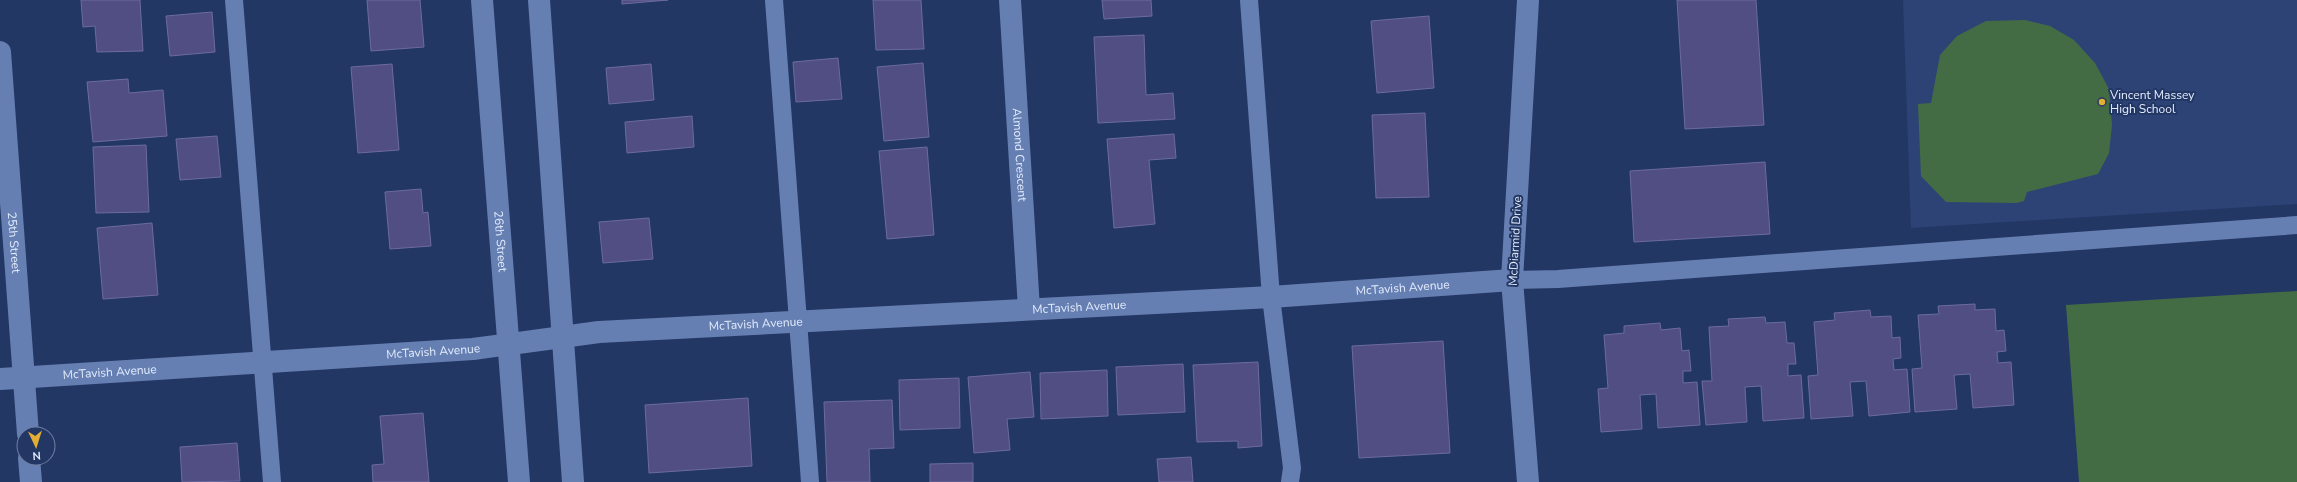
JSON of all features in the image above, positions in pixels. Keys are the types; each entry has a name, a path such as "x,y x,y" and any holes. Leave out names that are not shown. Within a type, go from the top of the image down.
{"street":[{"name":"26th Street","path":"482,0 520,482"},
{"path":"539,0 573,482"},
{"name":"Almond Crescent","path":"1010,0 1029,309"},
{"name":"McDiarmid Drive","path":"1528,0 1512,280 1528,482"},
{"name":"25th Street","path":"0,52 27,426"},
{"name":"McTavish Avenue","path":"0,379 473,349 599,332 1271,297 1512,280"},
{"path":"30,466 31,482"}],"lane":[{"path":"234,0 272,482"},
{"path":"774,0 810,482"},
{"path":"1249,0 1271,297 1292,468 1290,482"},
{"path":"1512,280 1558,279 2297,225"}],"shaded area":[{"name":"Vincent Massey High School","path":"1903,0 2297,0 2297,204 1911,228"}],"green space":[{"path":"2025,20 2050,26 2074,40 2095,63 2109,89 2112,125 2109,153 2098,174 2027,192 2024,201 2017,203 1946,202 1921,176 1918,104 1931,103 1940,55 1957,36 1986,21"},
{"path":"2297,291 2297,482 2079,482 2066,305"}],"building":[{"path":"81,0 140,0 143,51 97,52 95,26 83,27"},
{"path":"367,0 420,0 424,47 371,51"},
{"path":"622,0 668,0 622,4"},
{"path":"873,0 921,0 924,49 876,50"},
{"path":"1102,0 1151,0 1152,16 1104,19"},
{"path":"1677,0 1756,0 1764,125 1685,129"},
{"path":"212,12 215,52 170,56 166,16"},
{"path":"1429,16 1434,88 1377,93 1371,21"},
{"path":"1144,35 1146,95 1173,93 1175,119 1098,123 1094,37"},
{"path":"838,58 842,99 796,102 793,62"},
{"path":"923,63 929,137 884,141 877,67"},
{"path":"392,64 399,150 358,153 351,67"},
{"path":"651,64 654,100 609,104 606,68"},
{"path":"128,79 129,93 163,90 167,136 93,142 87,82"},
{"path":"1425,113 1429,197 1376,198 1372,115"},
{"path":"692,116 694,147 627,153 625,122"},
{"path":"1174,134 1176,158 1149,160 1155,224 1114,228 1107,139"},
{"path":"217,136 221,177 180,180 176,139"},
{"path":"146,145 149,212 96,213 93,147"},
{"path":"927,147 934,235 887,239 879,151"},
{"path":"1765,162 1770,234 1634,242 1630,171"},
{"path":"421,189 423,213 428,212 431,246 390,249 385,192"},
{"path":"649,218 653,259 603,263 599,222"},
{"path":"152,223 158,295 103,299 97,228"},
{"path":"1975,304 1975,310 1995,309 1996,331 2004,330 2006,351 1997,352 1998,363 2011,362 2014,405 1973,408 1970,374 1954,375 1957,409 1915,412 1912,369 1922,368 1918,315 1939,314 1938,306"},
{"path":"1870,310 1871,317 1891,316 1892,338 1900,337 1901,358 1893,359 1894,370 1907,369 1910,412 1869,416 1866,381 1850,382 1853,416 1811,419 1808,376 1818,375 1814,322 1835,320 1834,313"},
{"path":"1765,317 1766,323 1785,322 1787,343 1794,343 1796,364 1788,364 1788,376 1801,375 1804,418 1763,421 1761,386 1745,387 1747,422 1706,425 1702,381 1712,381 1709,327 1729,326 1728,319"},
{"path":"1660,323 1661,330 1680,328 1682,351 1689,350 1691,371 1683,371 1683,383 1697,382 1700,425 1658,428 1656,394 1640,395 1642,429 1601,432 1598,389 1608,388 1604,335 1624,333 1624,326"},
{"path":"1443,341 1450,453 1359,458 1352,346"},
{"path":"1258,362 1262,446 1238,448 1238,441 1197,442 1193,365"},
{"path":"1183,364 1185,412 1118,415 1116,367"},
{"path":"1107,370 1108,416 1041,419 1040,373"},
{"path":"1030,372 1034,417 1007,419 1010,450 974,453 968,377"},
{"path":"959,378 960,428 900,430 899,380"},
{"path":"748,398 752,466 649,473 645,405"},
{"path":"892,400 894,448 869,449 870,482 827,482 824,402"},
{"path":"423,413 429,482 373,482 372,465 384,464 380,416"},
{"path":"237,443 240,481 182,482 180,447"},
{"path":"1191,457 1193,482 1159,482 1157,459"},
{"path":"973,463 973,482 930,482 930,464"}],"place":[{"name":"Vincent Massey High School","path":"2102,102"}]}
